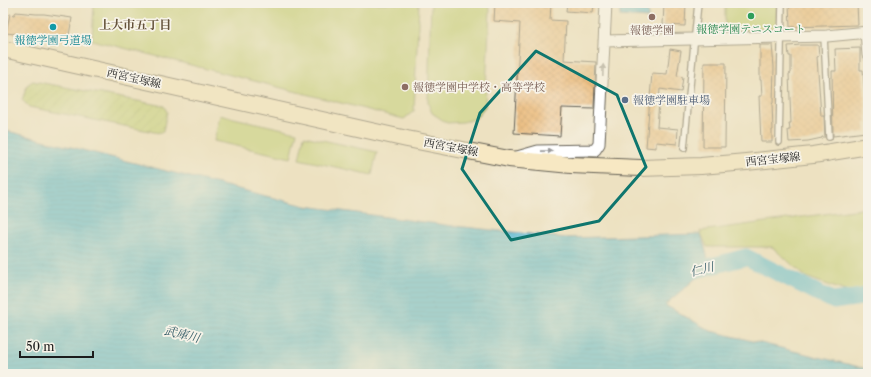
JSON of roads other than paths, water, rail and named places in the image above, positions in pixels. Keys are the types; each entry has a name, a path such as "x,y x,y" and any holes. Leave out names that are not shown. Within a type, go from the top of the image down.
{"main road":[{"name":"西宮宝塚線","path":"3,49 399,137 509,159 571,165 640,168 701,166 813,155 868,146"},
{"name":"西宮宝塚線","path":"3,54 40,58"}],"street":[{"path":"509,159 538,151 595,150 600,144 606,3"},
{"path":"604,41 824,36 867,32 868,54"}],"lane":[{"path":"684,148 698,3"},
{"path":"779,142 782,3"},
{"path":"868,3 868,8"},
{"path":"824,36 829,137"}],"water":[{"path":"620,3 648,3 648,18 620,16"},
{"name":"武庫川","path":"3,130 306,206 445,225 566,238 701,234 710,266 665,305 711,331 868,369 868,374 3,374"}],"waterway":[{"name":"仁川","path":"688,272 746,257 834,301 862,297 868,294"}],"place":[{"name":"報徳学園テニスコート","path":"751,16"},
{"name":"報徳学園","path":"652,17"},
{"name":"報徳学園弓道場","path":"53,27"},
{"name":"報徳学園中学校・高等学校","path":"405,87"},
{"name":"報徳学園駐車場","path":"625,100"}],"district":[{"name":"上大市五丁目","path":"135,24"}]}
